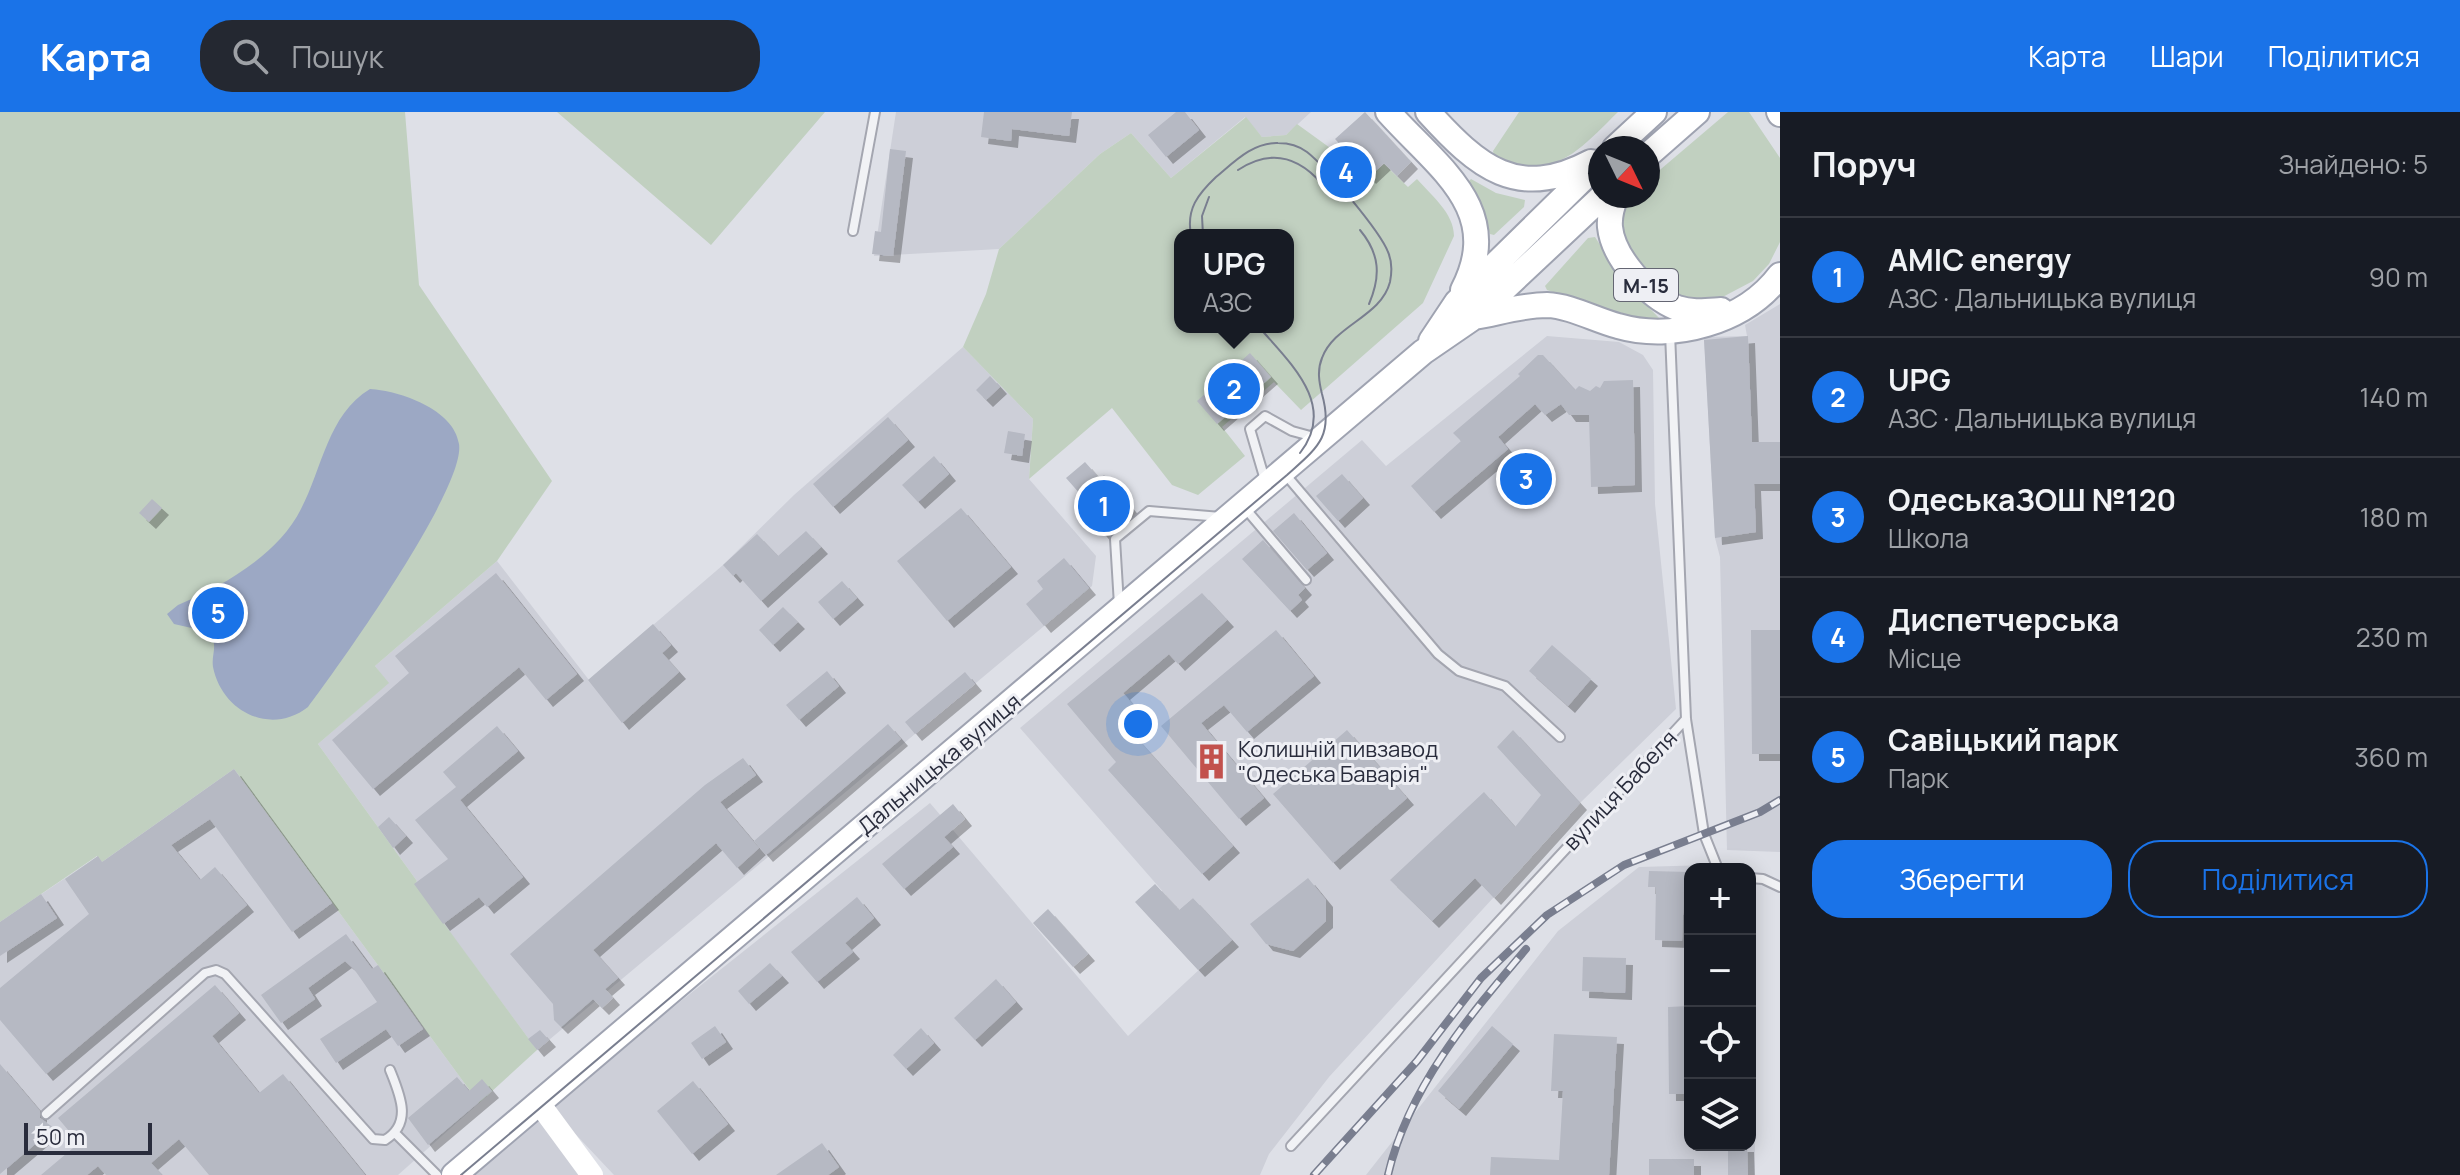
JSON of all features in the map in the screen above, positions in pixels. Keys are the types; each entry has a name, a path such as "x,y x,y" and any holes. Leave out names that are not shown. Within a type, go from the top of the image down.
{"main road":[{"path":"1388,112 1457,189 1474,213 1479,238 1466,310 1549,305 1621,327 1670,332 1708,323 1739,307"},
{"path":"1428,112 1467,152 1508,177 1533,181 1556,178 1588,165"},
{"path":"1628,136 1654,112"},
{"path":"1660,144 1697,112"},
{"name":"Дальницька вулиця","path":"454,1175 1423,352 1466,310 1588,173"},
{"name":"Дальницька вулиця","path":"1466,310 1589,208"},
{"name":"М-15","path":"1612,208 1613,240 1630,267 1667,303 1695,312 1739,307 1766,290 1780,275"},
{"path":"539,1103 592,1175"}],"lane":[{"path":"853,231 875,112"},
{"name":"вулиця Бабеля","path":"1291,1146 1686,719 1670,332"},
{"path":"1323,439 1292,431 1265,416 1250,429 1275,479 1438,654 1459,671 1505,686 1560,737"},
{"path":"1119,611 1115,539 1149,511 1236,512 1306,580"},
{"path":"1686,719 1704,834 1716,863"},
{"path":"1756,878 1780,887"},
{"path":"46,1114 205,973 216,970 225,974 373,1139 385,1140 396,1134 403,1113 390,1070"},
{"path":"396,1134 437,1175"}],"shaded area":[{"path":"896,112 1311,112 1286,135 1262,137 1245,117 1171,178 1131,133 1100,154 999,249 874,256"},
{"path":"1780,304 1780,852 1727,850 1720,557 1715,538 1704,337 1747,336 1745,325"},
{"path":"1547,336 1619,342 1643,355 1653,370 1655,504 1676,709 1580,803 1329,1077 1269,1154 1260,1175 614,1175 549,1106 930,803 1128,1036 1231,940 1193,898 1179,910 1020,728 1362,440 1386,466"},
{"path":"963,347 1033,419 1029,479 1096,556 1092,586 537,1050 414,884 417,881 318,744 388,683 375,666 497,561 589,680 723,565 794,495"},
{"path":"234,769 479,1103 398,1175 0,1175 0,922 98,856 103,862"},
{"path":"1684,866 1684,1151 1755,1151 1755,1175 1366,1175 1558,931 1639,867"},
{"path":"539,1113 583,1175 466,1175"}],"green space":[{"path":"0,112 405,112 419,285 552,481 497,561 375,666 389,683 318,744 417,881 415,884 537,1050 479,1103 234,769 102,862 97,856 0,922"},
{"path":"557,112 825,112 711,245"},
{"path":"1519,112 1618,112 1593,136 1588,136 1588,141 1577,150 1549,164 1533,166 1515,163 1494,156 1493,151"},
{"path":"1728,112 1749,112 1780,158 1780,242 1769,264 1753,281 1715,301 1684,303 1634,255 1619,224 1620,209 1660,208 1660,170"},
{"path":"1246,117 1262,137 1286,135 1297,124 1344,158 1364,181 1384,164 1408,187 1417,179 1446,212 1453,228 1454,236 1423,303 1301,410 1274,382 1222,427 1245,456 1198,495 1172,485 1112,408 1029,479 1033,419 963,347 986,294 999,249 1100,154 1131,133 1171,178"},
{"path":"1471,179 1496,193 1525,200 1524,207 1494,235 1490,234 1483,207 1465,185"},
{"path":"1595,237 1625,283 1661,320 1640,322 1547,290 1545,286 1588,238"}],"water":[{"path":"370,389 410,398 437,412 455,432 459,444 456,466 443,498 398,577 308,707 279,719 250,715 226,696 218,683 213,667 214,641 209,632 174,624 167,614 248,567 278,541 301,509 335,427 344,413"}],"building":[{"path":"984,112 1072,112 1069,136 1012,129 1011,141 981,137"},
{"path":"1176,112 1185,112 1199,130 1166,157 1148,135"},
{"path":"1365,112 1411,162 1397,176 1384,163 1369,177 1364,171 1349,185 1333,167 1349,154 1335,139"},
{"path":"890,149 906,151 893,256 872,254 875,231 881,232"},
{"path":"1748,336 1752,442 1780,442 1780,484 1754,484 1756,532 1715,538 1704,340"},
{"path":"1250,353 1271,377 1217,424 1197,401"},
{"path":"1538,355 1543,355 1575,390 1579,386 1590,391 1596,386 1600,388 1604,381 1633,380 1635,485 1591,487 1589,415 1569,415 1561,404 1545,415 1535,404 1498,437 1508,449 1434,512 1411,486 1461,441 1453,433 1520,376 1518,374"},
{"path":"990,376 1000,387 986,400 976,390"},
{"path":"888,417 908,440 833,507 813,484"},
{"path":"1008,431 1025,434 1022,456 1004,453"},
{"path":"934,456 949,474 918,502 902,485"},
{"path":"1085,462 1100,479 1104,475 1134,511 1105,536 1075,500 1081,495 1066,478"},
{"path":"1342,474 1363,498 1338,521 1316,496"},
{"path":"152,499 162,508 149,522 139,513"},
{"path":"961,508 1011,567 947,621 897,561"},
{"path":"1294,513 1327,553 1307,570 1273,531"},
{"path":"806,531 821,547 761,601 736,573 733,576 723,565 757,534 778,556"},
{"path":"1263,540 1305,588 1298,595 1302,600 1290,611 1242,559"},
{"path":"1064,558 1089,588 1044,626 1026,604 1043,589 1037,581"},
{"path":"496,573 577,674 546,700 519,667 373,789 332,740 409,673 395,656"},
{"path":"842,581 857,598 833,619 818,602"},
{"path":"1202,593 1227,620 1178,664 1169,654 1123,693 1141,714 1126,726 1233,846 1202,874 1108,770 1116,762 1067,704"},
{"path":"783,607 798,622 773,645 759,630"},
{"path":"653,624 671,645 662,653 679,672 622,723 588,680"},
{"path":"1276,630 1314,676 1247,732 1224,705 1201,723 1264,798 1239,819 1161,726"},
{"path":"1751,630 1780,630 1780,754 1752,754"},
{"path":"1552,645 1591,679 1568,706 1529,671"},
{"path":"827,671 839,686 799,720 786,705"},
{"path":"965,672 975,684 915,734 905,722"},
{"path":"888,724 901,739 766,855 754,841"},
{"path":"497,726 518,751 460,800 523,877 487,907 479,897 443,924 414,884 448,859 415,820 456,787 443,772"},
{"path":"1347,730 1407,798 1333,863 1273,794"},
{"path":"1513,730 1580,803 1494,898 1475,878 1432,921 1390,880 1484,792 1515,827 1541,795 1497,747"},
{"path":"743,758 756,775 720,802 759,848 737,868 716,843 593,950 618,978 605,989 613,998 602,1008 593,999 561,1027 554,1020 553,1004 510,954 705,785"},
{"path":"234,769 332,903 292,932 210,819 171,845 200,880 215,867 247,905 46,1074 0,1020 0,988 89,914 65,879 98,856 102,862"},
{"path":"953,804 965,819 944,837 953,847 904,889 882,864"},
{"path":"389,817 406,836 393,848 378,827"},
{"path":"1649,871 1684,872 1682,941 1655,940 1656,887 1648,887"},
{"path":"1308,878 1326,900 1326,921 1293,951 1266,944 1250,924"},
{"path":"1155,884 1179,910 1193,898 1232,940 1198,970 1135,902"},
{"path":"41,894 57,918 0,956 0,922"},
{"path":"857,897 874,918 845,943 853,952 817,982 791,952"},
{"path":"1048,909 1088,954 1073,967 1033,923"},
{"path":"346,934 372,969 378,965 423,1029 398,1046 386,1029 336,1063 320,1039 377,1002 354,969 345,961 308,988 315,999 281,1023 261,995"},
{"path":"1583,957 1626,958 1625,993 1582,991"},
{"path":"770,963 782,976 749,1004 738,991"},
{"path":"996,979 1016,1002 975,1040 954,1018"},
{"path":"215,985 239,1013 212,1036 259,1093 283,1074 365,1175 209,1175 179,1139 151,1163 162,1175 106,1175 98,1166 87,1175 41,1175 79,1143 58,1118"},
{"path":"1684,1006 1684,1094 1669,1094 1668,1007"},
{"path":"715,1026 726,1042 702,1059 691,1043"},
{"path":"1492,1026 1513,1044 1459,1109 1438,1091"},
{"path":"921,1028 934,1043 906,1069 893,1055"},
{"path":"540,1030 549,1040 537,1050 528,1039"},
{"path":"1554,1034 1617,1037 1609,1175 1490,1175 1491,1157 1559,1160 1563,1091 1551,1091"},
{"path":"0,1064 40,1111 40,1118 54,1128 0,1174"},
{"path":"457,1077 469,1091 482,1079 492,1091 428,1145 408,1118"},
{"path":"693,1081 728,1124 692,1154 657,1111"},
{"path":"822,1143 839,1167 828,1175 776,1175"},
{"path":"1728,1151 1747,1151 1748,1175 1728,1175"},
{"path":"1649,1159 1694,1159 1694,1175 1649,1175"}],"tram line":[{"path":"461,1175 1314,449 1326,421 1319,380 1320,362 1336,337 1368,313 1385,294 1391,267 1383,242 1351,199 1315,159 1300,148 1282,143 1252,149 1210,183 1192,210 1190,229"},
{"path":"1238,170 1261,159 1283,159 1303,167 1322,184"},
{"path":"1203,229 1202,216 1209,197"},
{"path":"1360,230 1375,257 1377,275 1369,304"},
{"path":"1264,333 1295,370 1312,401 1314,418 1310,435 1300,453"}],"railway":[{"path":"1314,1175 1417,1061 1481,978 1547,915 1624,865 1760,812 1780,800"},
{"path":"1388,1175 1397,1143 1425,1083 1483,1000 1526,949"}],"place":[{"name":"Диспетчерська","path":"1346,172"},
{"name":"UPG","path":"1234,389"},
{"name":"ОдеськаЗОШ №120","path":"1526,479"},
{"name":"AMIC energy","path":"1104,506"},
{"name":"Савіцький парк","path":"218,613"},
{"name":"Колишній пивзавод \"Одеська Баварія\"","path":"1212,762"}]}
